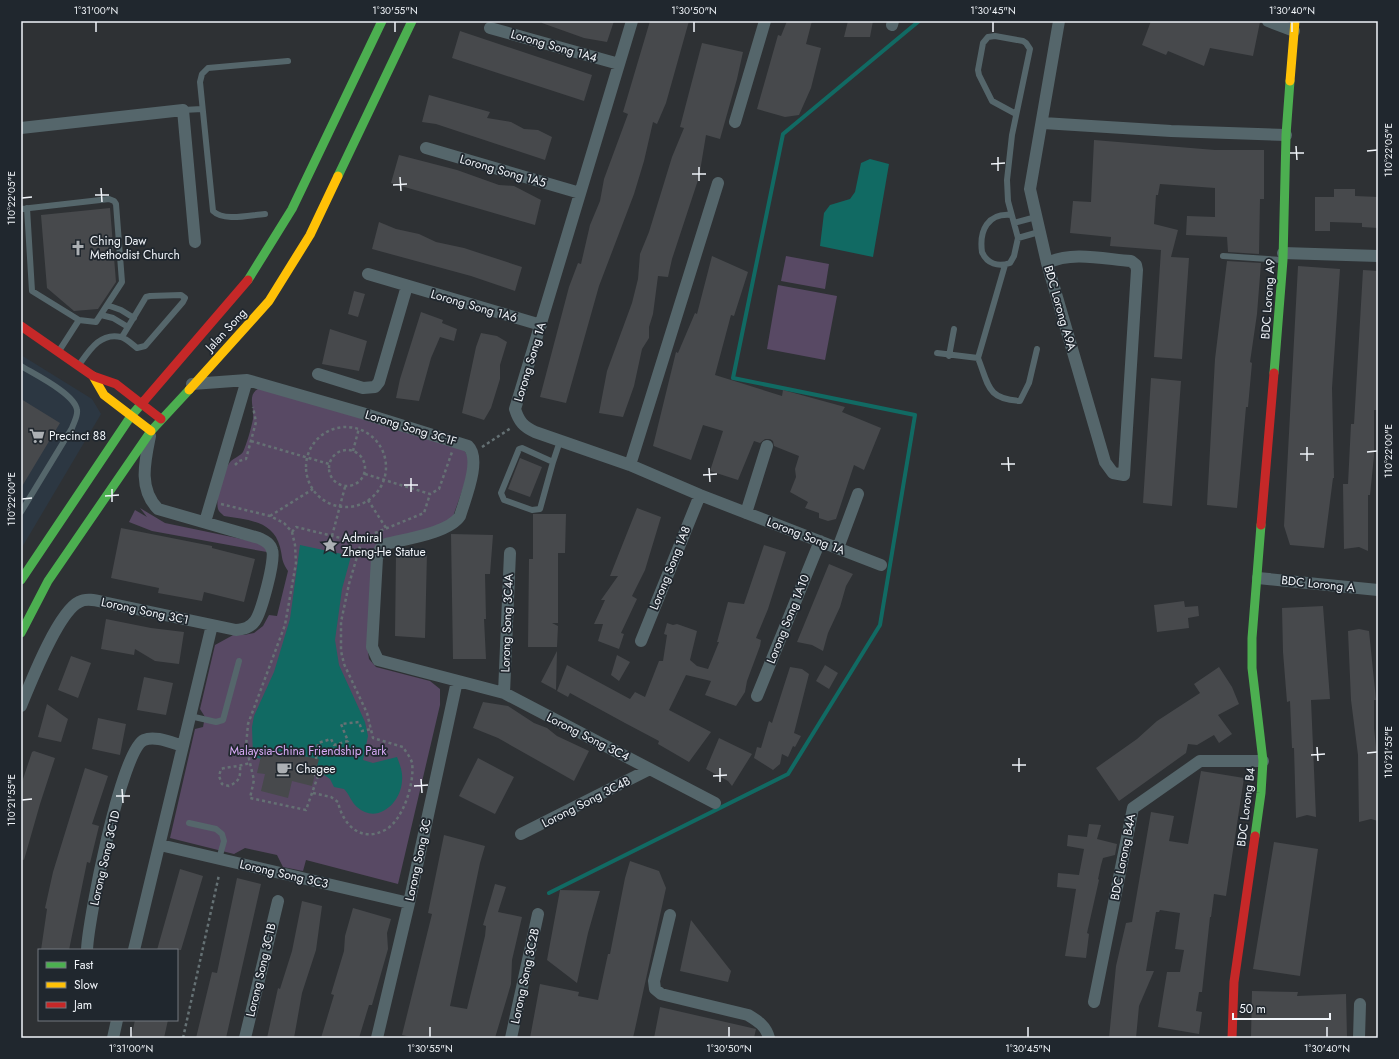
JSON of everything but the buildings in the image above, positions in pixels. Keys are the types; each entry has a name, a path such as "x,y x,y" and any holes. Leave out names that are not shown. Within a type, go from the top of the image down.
{"main road":[{"name":"Jalan Song","path":"21,580 131,416 253,274 292,209 382,21"},
{"name":"Jalan Song","path":"21,633 48,581 151,431 192,384 250,324 269,301 310,235 412,21"},
{"name":"BDC Lorong A9","path":"1258,578 1283,256 1286,135 1294,26"},
{"path":"21,326 93,376 116,384 162,419"},
{"path":"93,376 104,395 151,431"},
{"name":"BDC Lorong B4","path":"1232,1038 1234,982 1261,793 1263,762 1252,668 1252,638 1258,578"}],"street":[{"name":"Lorong Song 1A","path":"632,21 515,409 525,427 560,441 630,465 700,495 881,565"},
{"path":"735,122 765,21"},
{"name":"BDC Lorong A9A","path":"1047,263 1058,258 1073,257 1131,261 1136,265 1137,270 1125,472 1121,476 1113,473 1105,462 1047,263 1030,189 1043,123 1058,21"},
{"path":"1268,21 1294,26"},
{"name":"Lorong Song 1A4","path":"490,28 618,64"},
{"path":"21,128 183,110 195,242"},
{"path":"1043,123 1171,131 1286,135"},
{"name":"Lorong Song 1A5","path":"426,148 580,193"},
{"path":"630,465 718,183"},
{"path":"1283,256 1378,256"},
{"name":"Lorong Song 1A6","path":"368,274 541,325"},
{"path":"318,374 363,388 375,387 379,382 407,286"},
{"name":"Lorong Song 3C1F","path":"192,384 247,380 439,436 468,446 473,453"},
{"path":"151,431 144,466 146,490 151,501 158,509 205,522 247,380"},
{"path":"746,512 767,446"},
{"path":"457,681 378,660 372,647 377,558 380,549 386,544 442,529 457,521 460,516 474,466 473,453"},
{"path":"838,548 858,494"},
{"name":"Lorong Song 1A8","path":"641,641 700,495"},
{"name":"Lorong Song 3C1","path":"21,706 38,662 70,608 79,602 89,600 103,602 236,630 246,629 255,622 260,612 273,551 268,544 259,538 205,522"},
{"name":"Lorong Song 1A10","path":"757,696 820,541"},
{"name":"Lorong Song 3C4A","path":"504,693 510,553"},
{"name":"BDC Lorong A","path":"1258,578 1378,590"},
{"path":"134,949 212,625"},
{"name":"Lorong Song 3C4","path":"457,681 504,693 715,803"},
{"name":"Lorong Song 3C","path":"378,1038 457,681"},
{"name":"Lorong Song 3C1D","path":"88,949 98,876 111,825 132,759 139,744 144,740 152,738 183,746"},
{"name":"BDC Lorong B4A","path":"1094,1002 1133,808 1200,761 1263,762"},
{"name":"Lorong Song 3C4B","path":"521,834 650,769"},
{"name":"Lorong Song 3C3","path":"160,845 409,903"},
{"name":"Lorong Song 3C1B","path":"245,1038 278,901"},
{"name":"Lorong Song 3C2B","path":"511,1038 538,914"},
{"path":"670,915 654,981 654,990 661,994 748,1015 760,1022 769,1038"},
{"path":"1360,1004 1360,1038"},
{"path":"113,1038 117,1021"}],"lane":[{"path":"1011,215 998,215 991,219 983,232 981,246 984,256 990,263 1005,265 1010,263 1014,256 1018,238 1008,201 1007,180 1016,114 1030,49 1023,41 995,36 988,37 983,43 978,75 992,101 1016,114"},
{"path":"265,214 225,217 218,216 213,211 200,82 202,74 208,68 288,61"},
{"path":"183,110 202,109"},
{"path":"109,199 114,201 116,204 122,282 107,305 96,322 79,320 32,291 24,208 109,199"},
{"path":"1014,223 1036,217"},
{"path":"1018,238 1039,232"},
{"path":"1224,256 1283,256"},
{"path":"1005,265 978,358 992,393 1004,400 1020,401 1029,383 1037,349"},
{"path":"78,366 93,344 107,338 122,337 137,348 145,346 185,298 181,295 146,297 122,337"},
{"path":"107,305 122,310 134,318"},
{"path":"101,315 113,318 128,327"},
{"path":"58,352 79,320"},
{"path":"949,356 954,329"},
{"path":"937,353 949,356 978,358"},
{"path":"21,366 71,399 77,411 77,417 72,428 21,512"},
{"path":"553,462 522,448 519,449 501,493 501,497 504,500 532,510 540,509 560,441"},
{"path":"190,716 216,722 224,720 239,661"},
{"path":"189,823 216,829 222,834 224,841 219,859"}],"path":[{"path":"230,470 239,461 246,459 256,422 252,400"},
{"path":"473,453 521,422"},
{"path":"352,427 368,433 378,441 385,456 387,469 385,480 374,497 356,507 339,507 326,503 313,490 307,480 305,468 307,457 317,439 333,428 352,427"},
{"path":"251,441 329,464"},
{"path":"313,793 331,797 338,802 340,815 350,827 361,833 375,833 386,830 395,822 402,810 411,782 412,762 403,747 373,738 367,713 344,664 341,652 340,637 344,605 361,543 374,533 424,513 430,494 439,489 454,447"},
{"path":"345,450 353,451 364,460 365,474 359,483 353,486 344,487 332,479 329,471 329,464 336,453 345,450"},
{"path":"365,474 430,494"},
{"path":"332,536 344,487"},
{"path":"270,516 313,490"},
{"path":"221,497 219,504 270,516 284,524 292,532 295,545 296,563 285,625 248,724 246,746 254,780 250,798 306,810 318,776 314,775"},
{"path":"368,500 386,528"},
{"path":"292,532 296,527 361,543"},
{"path":"316,759 318,743 331,738 334,745 348,741 341,724 359,722 362,731 370,730"},
{"path":"240,767 240,775 237,782 229,786 222,784 218,776 221,770 231,766 240,767 249,763"},
{"path":"183,1038 219,875"}],"shaded area":[{"path":"870,159 889,164 873,257 820,246 824,213 830,205 850,199 855,192 861,163"},
{"path":"21,355 92,399 101,414 21,549"},
{"path":"300,545 351,556 342,589 335,640 339,665 365,722 368,736 363,760 373,763 397,757 402,775 401,789 393,804 380,812 372,814 357,807 344,789 334,787 330,779 320,772 253,757 252,727 254,716 274,672 290,619"}],"green space":[{"path":"786,256 829,264 825,289 781,281"},
{"path":"778,285 837,296 825,360 767,349"},
{"name":"Malaysia-China Friendship Park","path":"262,387 461,445 472,463 451,522 377,544 367,645 369,659 376,667 430,681 440,689 440,705 398,884 306,860 303,871 283,867 277,855 245,848 234,854 170,838 195,729 203,727 205,717 200,709 215,645 235,634 244,635 254,633 263,626 269,615 277,616 288,571 283,562 277,538 272,531 265,526 250,520 224,516 218,509 217,504 219,491 228,465 243,452 249,436 253,419 252,397 257,390"},
{"path":"140,508 165,523 266,544 267,552 152,531 129,522 135,510 147,517"}],"waterway":[{"path":"549,893 788,774 880,625 915,415 733,378 783,134 919,21"}],"traffic: fast":[{"path":"248,280 292,209 382,21"},
{"path":"338,176 412,21"},
{"path":"1274,373 1283,260 1286,135 1290,81"},
{"path":"21,633 48,581 151,431 189,390"},
{"path":"21,580 131,416 144,401"},
{"path":"1255,836 1261,793 1263,761 1252,668 1252,638 1261,525"}],"traffic: slow":[{"path":"1290,81 1295,21"},
{"path":"189,390 269,301 310,235 338,176"},
{"path":"93,376 104,395 151,431"}],"traffic: jam":[{"path":"144,401 248,280"},
{"path":"21,326 93,376 116,384 161,419"},
{"path":"1261,525 1274,373"},
{"path":"1232,1038 1234,982 1255,836"}],"place":[{"name":"Ching Daw Methodist Church","path":"78,248"},
{"name":"Precinct 88","path":"37,436"},
{"name":"Admiral Zheng-He Statue","path":"330,545"},
{"name":"Chagee","path":"284,769"}]}
